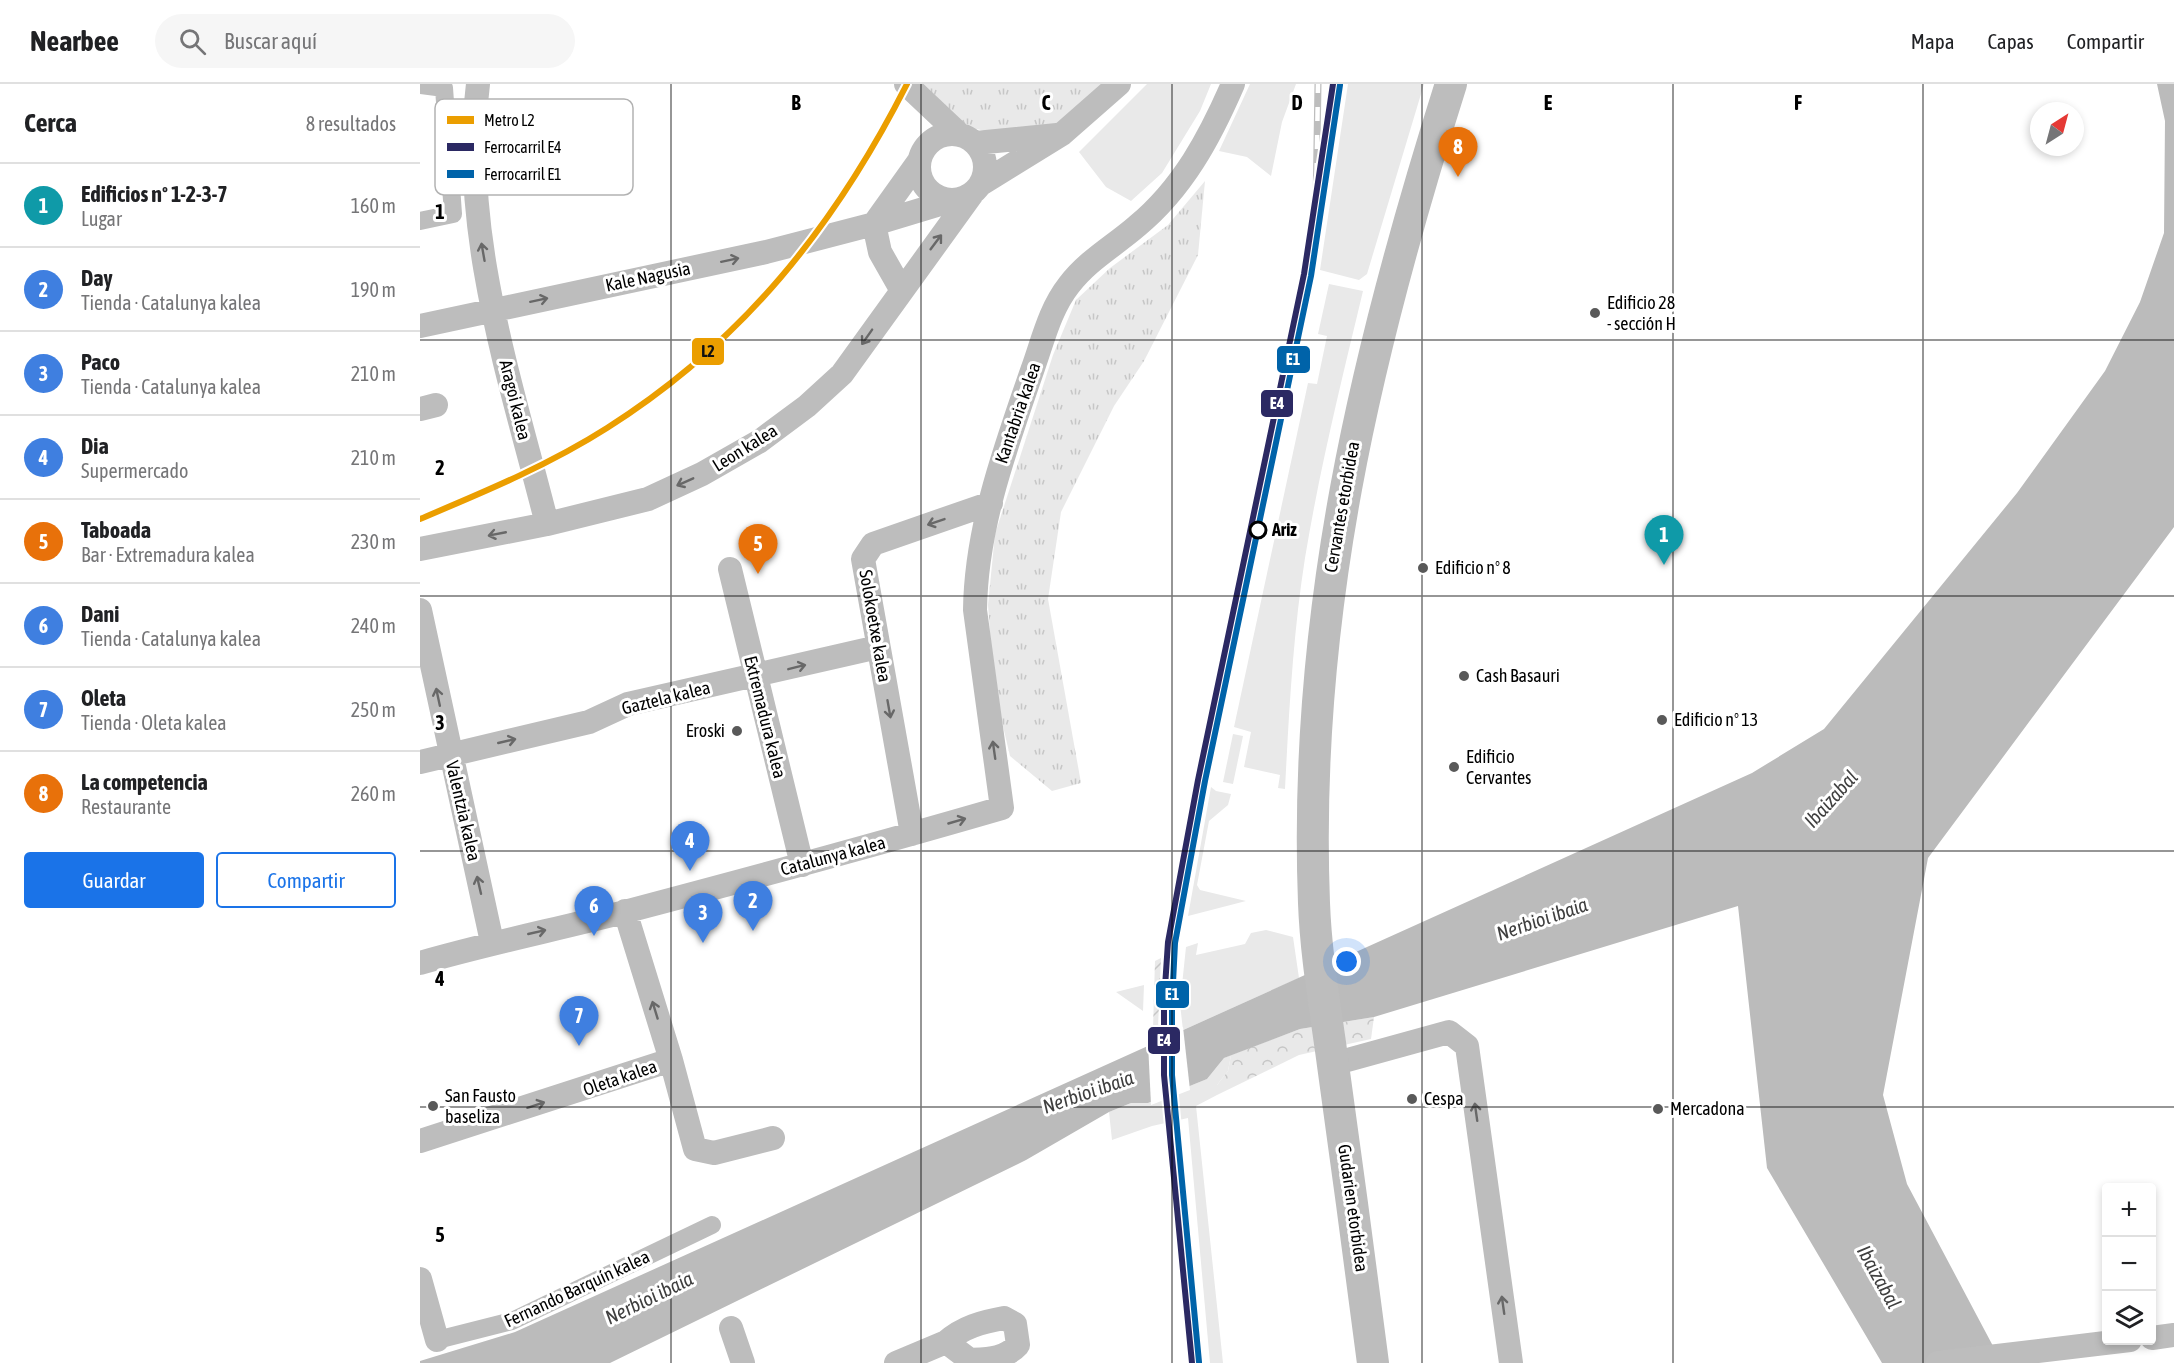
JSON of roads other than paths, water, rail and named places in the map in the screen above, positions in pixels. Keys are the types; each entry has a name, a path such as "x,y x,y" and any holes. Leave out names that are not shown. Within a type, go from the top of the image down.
{"street":[{"name":"Aragoi kalea","path":"476,99 477,84"},
{"path":"910,89 922,154 922,183 939,198 968,193 1062,135 1119,84"},
{"name":"Kantabria kalea","path":"1002,808 975,610 975,581 1002,455 1053,310 1068,285 1092,260 1137,226 1171,193 1202,148 1233,84"},
{"name":"Cervantes etorbidea","path":"1332,1058 1316,942 1312,802 1316,711 1324,614 1343,495 1383,313 1451,84"},
{"path":"420,85 444,88 445,99"},
{"path":"910,89 967,138 986,163 968,193"},
{"path":"901,289 880,252 874,224 922,154 939,136 967,138 1062,135"},
{"name":"Kale Nagusia","path":"420,326 766,252 874,224 968,193"},
{"name":"Leon kalea","path":"420,549 547,524 648,498 702,474 760,441 807,406 842,374 968,193"},
{"path":"420,221 453,214 452,195"},
{"name":"Aragoi kalea","path":"476,195 477,216 493,310 547,524"},
{"name":"Solokoetxe kalea","path":"912,834 863,559 873,544 991,503"},
{"name":"Extremadura kalea","path":"730,569 754,677 802,864"},
{"name":"Valentzia kalea","path":"420,610 492,942"},
{"name":"Gaztela kalea","path":"420,762 589,722 628,704 878,647"},
{"name":"Catalunya kalea","path":"420,963 492,942 625,911 802,864 1002,808"},
{"name":"Oleta kalea","path":"420,1141 671,1060 625,911"},
{"path":"1332,1058 1449,1032 1467,1046 1511,1363"},
{"name":"Gudarien etorbidea","path":"1332,1058 1373,1363"},
{"path":"671,1060 695,1149 714,1153 773,1138"},
{"name":"Fernando Barquín kalea","path":"437,1340 513,1321 712,1226"},
{"path":"420,1279 437,1340"},
{"path":"732,1328 743,1363"},
{"path":"2156,1337 2174,1335"},
{"path":"896,1363 946,1342"},
{"path":"1938,1363 2102,1344"}],"water":[{"path":"2157,84 2174,84 2174,527 1928,858 1883,1095 1907,1184 2002,1363 1882,1363 1767,1168 1738,906 1374,1017 1300,1029 1224,1058 1207,1079 1148,1103 1131,1103 1109,1112 1026,1160 610,1363 420,1363 420,1361 515,1332 1752,773 1824,729 2017,493 2105,371 2140,302 2164,233 2165,121"}],"railway":[{"path":"1316,205 1318,84"}],"metro line":[{"name":"L2","path":"420,519 516,477 585,441 656,394 701,358 743,319 816,233 849,186 907,84"}],"rail line":[{"name":"E4","path":"1192,1363 1164,1075 1164,1002 1168,942 1198,780 1304,274 1333,84"},
{"name":"E1","path":"1199,1362 1172,1075 1175,943 1205,781 1311,276 1340,85"}],"place":[{"name":"La competencia","path":"1458,177"},
{"name":"Edificio 28 - sección H","path":"1595,313"},
{"name":"Ariz","path":"1258,530"},
{"name":"Edificios nº 1-2-3-7","path":"1664,565"},
{"name":"Edificio nº 8","path":"1423,568"},
{"name":"Taboada","path":"758,574"},
{"name":"Cash Basauri","path":"1464,676"},
{"name":"Edificio nº 13","path":"1662,720"},
{"name":"Eroski","path":"737,731"},
{"name":"Edificio Cervantes","path":"1454,767"},
{"name":"Dia","path":"690,871"},
{"name":"Day","path":"753,931"},
{"name":"Dani","path":"594,936"},
{"name":"Paco","path":"703,943"},
{"name":"Oleta","path":"579,1046"},
{"name":"Cespa","path":"1412,1099"},
{"name":"San Fausto baseliza","path":"433,1106"},
{"name":"Mercadona","path":"1658,1109"}],"water label":[{"name":"Ibaizabal","path":"1831,799"},
{"name":"Nerbioi ibaia","path":"1542,919"},
{"name":"Nerbioi ibaia","path":"1088,1092"},
{"name":"Ibaizabal","path":"1879,1277"},
{"name":"Nerbioi ibaia","path":"649,1298"}]}
